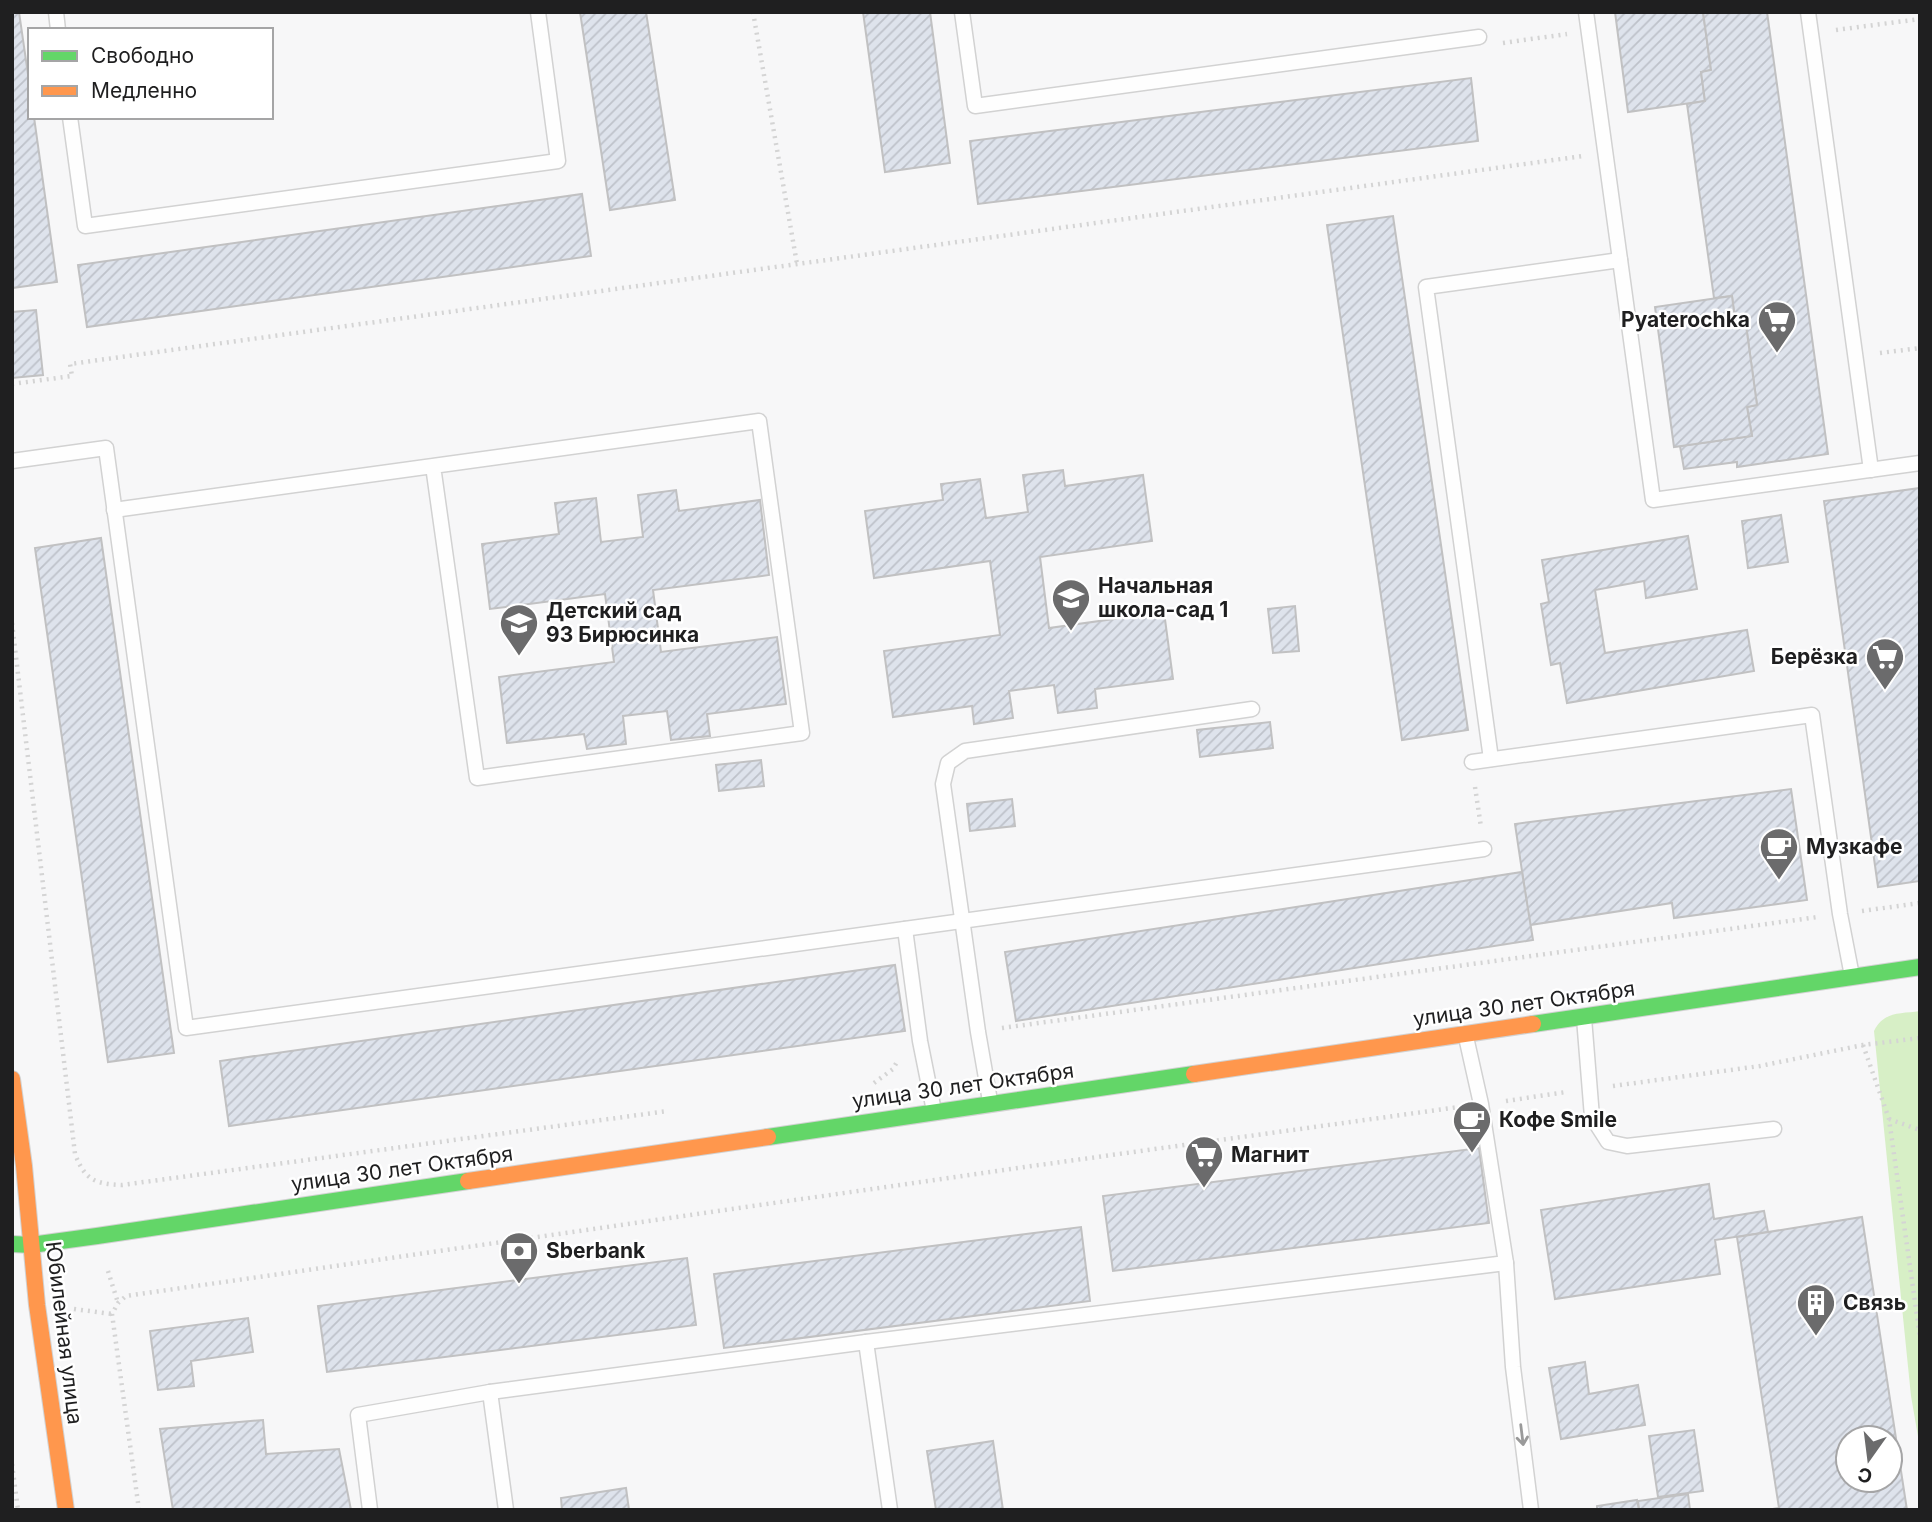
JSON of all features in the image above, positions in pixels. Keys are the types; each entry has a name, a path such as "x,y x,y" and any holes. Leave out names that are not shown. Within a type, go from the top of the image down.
{"street":[{"name":"улица 30 лет Октября","path":"12,1244 31,1245 1920,967"},
{"name":"Юбилейная улица","path":"12,1079 24,1166 37,1305 66,1510"}],"lane":[{"path":"70,119 85,226 558,161 538,12"},
{"path":"962,12 975,106 1479,37"},
{"path":"1586,12 1653,500 1920,463"},
{"path":"1808,12 1871,470"},
{"path":"1491,759 1426,287 1620,260"},
{"path":"114,510 759,421 802,733 477,778 433,466"},
{"path":"12,461 106,448 186,1028 1484,849"},
{"path":"990,1104 943,784 948,763 965,751 1252,709"},
{"path":"1472,762 1812,715 1840,914 1852,977"},
{"path":"905,929 920,1041 934,1112"},
{"path":"1584,1017 1592,1117 1608,1142 1627,1146 1774,1129"},
{"path":"1466,1034 1481,1104 1506,1263 1513,1367 1531,1510"},
{"path":"370,1510 358,1415 490,1392 866,1342 1506,1263"},
{"path":"866,1342 891,1510"},
{"path":"490,1392 506,1510"}],"path":[{"path":"753,12 797,264"},
{"path":"1811,34 1920,19"},
{"path":"1479,37 1504,43 1588,30"},
{"path":"12,384 72,376 70,365 1605,153"},
{"path":"1855,356 1920,348"},
{"path":"12,623 75,1154 89,1178"},
{"path":"1472,762 1484,849"},
{"path":"139,1510 111,1314 126,1296 991,1171 1760,1066 1863,1045 1920,1038"},
{"path":"1863,1045 1889,1119 1920,1337"},
{"path":"1889,1119 1920,1130"},
{"path":"12,1464 18,1510"}],"green space":[{"path":"1920,1011 1920,1448 1911,1396 1874,1031 1888,1017"}],"building":[{"path":"12,12 19,12 28,74 28,119 34,119 57,282 12,288"},
{"path":"580,12 646,12 675,200 610,210"},
{"path":"863,12 930,12 950,163 885,172"},
{"path":"1615,12 1703,12 1711,70 1701,72 1705,101 1628,112"},
{"path":"1703,12 1767,12 1828,454 1737,467 1737,462 1684,469 1680,446 1752,436 1747,407 1757,405 1745,318 1735,320 1732,296 1714,298 1687,104 1705,101 1701,72 1711,70"},
{"path":"1471,78 1478,141 978,204 970,141"},
{"path":"582,194 591,256 87,327 78,265"},
{"path":"1393,216 1468,730 1402,740 1327,225"},
{"path":"1732,296 1735,320 1745,318 1757,405 1747,407 1752,436 1674,447 1655,307"},
{"path":"36,310 43,375 12,378 12,312"},
{"path":"1063,470 1065,486 1143,475 1152,541 1040,557 1049,628 1164,612 1173,679 1095,689 1097,708 1058,713 1054,685 1009,691 1013,718 974,724 972,706 893,717 884,651 1000,635 990,561 874,578 865,511 943,500 941,484 980,479 986,518 1028,512 1023,475"},
{"name":"Берёзка","path":"1920,488 1920,881 1878,887 1824,501"},
{"path":"676,490 679,511 760,500 769,575 653,590 661,652 777,637 786,704 707,714 710,736 671,740 667,711 623,716 626,744 587,749 584,734 507,743 499,677 614,662 605,594 490,609 482,544 559,534 555,503 596,498 601,542 643,537 638,495"},
{"path":"1781,515 1788,562 1748,568 1742,521"},
{"path":"1688,536 1697,589 1646,598 1644,581 1595,590 1605,653 1747,630 1754,671 1567,703 1560,663 1551,665 1541,604 1549,602 1542,560"},
{"path":"101,538 174,1053 108,1062 35,548"},
{"path":"1295,606 1299,651 1273,653 1268,609"},
{"path":"1270,722 1273,748 1200,757 1197,730"},
{"path":"761,760 764,786 719,791 716,765"},
{"path":"1791,789 1807,900 1674,918 1672,903 1530,925 1515,824"},
{"path":"1012,799 1015,826 970,831 967,804"},
{"path":"1522,872 1533,940 1016,1021 1005,952"},
{"path":"895,965 905,1031 229,1126 220,1061"},
{"path":"1479,1148 1489,1223 1113,1271 1103,1196"},
{"path":"1709,1184 1714,1219 1764,1211 1768,1232 1715,1240 1720,1274 1555,1299 1541,1210"},
{"name":"Связь","path":"1862,1217 1894,1424 1834,1424 1834,1494 1904,1494 1904,1490 1907,1510 1766,1510 1779,1508 1737,1237"},
{"path":"1081,1227 1090,1301 724,1348 714,1274"},
{"path":"687,1258 696,1325 327,1372 318,1306"},
{"path":"248,1318 253,1352 191,1361 194,1386 158,1390 150,1331"},
{"path":"1585,1362 1589,1394 1638,1385 1645,1425 1561,1439 1549,1368"},
{"path":"263,1420 266,1454 339,1449 351,1510 173,1510 160,1429"},
{"path":"1694,1430 1703,1491 1658,1497 1649,1436"},
{"path":"993,1441 1003,1510 936,1510 927,1451"},
{"path":"626,1488 629,1510 562,1510 561,1498"},
{"path":"1688,1494 1690,1510 1639,1510 1638,1501"},
{"path":"1637,1500 1639,1510 1597,1510 1597,1506"}],"traffic: fast":[{"path":"1533,1024 1920,967"},
{"path":"768,1137 1194,1074"},
{"path":"12,1244 31,1245 97,1236 468,1181"}],"traffic: slow":[{"path":"1194,1074 1533,1024"},
{"path":"12,1079 24,1166 37,1305 66,1510"},
{"path":"468,1181 768,1137"}],"place":[{"name":"Pyaterochka","path":"1777,354"},
{"name":"Начальная школа-сад 1","path":"1071,632"},
{"name":"Детский сад 93 Бирюсинка","path":"519,657"},
{"name":"Берёзка","path":"1885,691"},
{"name":"Музкафе","path":"1779,881"},
{"name":"Кофе Smile","path":"1472,1154"},
{"name":"Магнит","path":"1204,1189"},
{"name":"Sberbank","path":"519,1285"},
{"name":"Связь","path":"1816,1337"}]}
